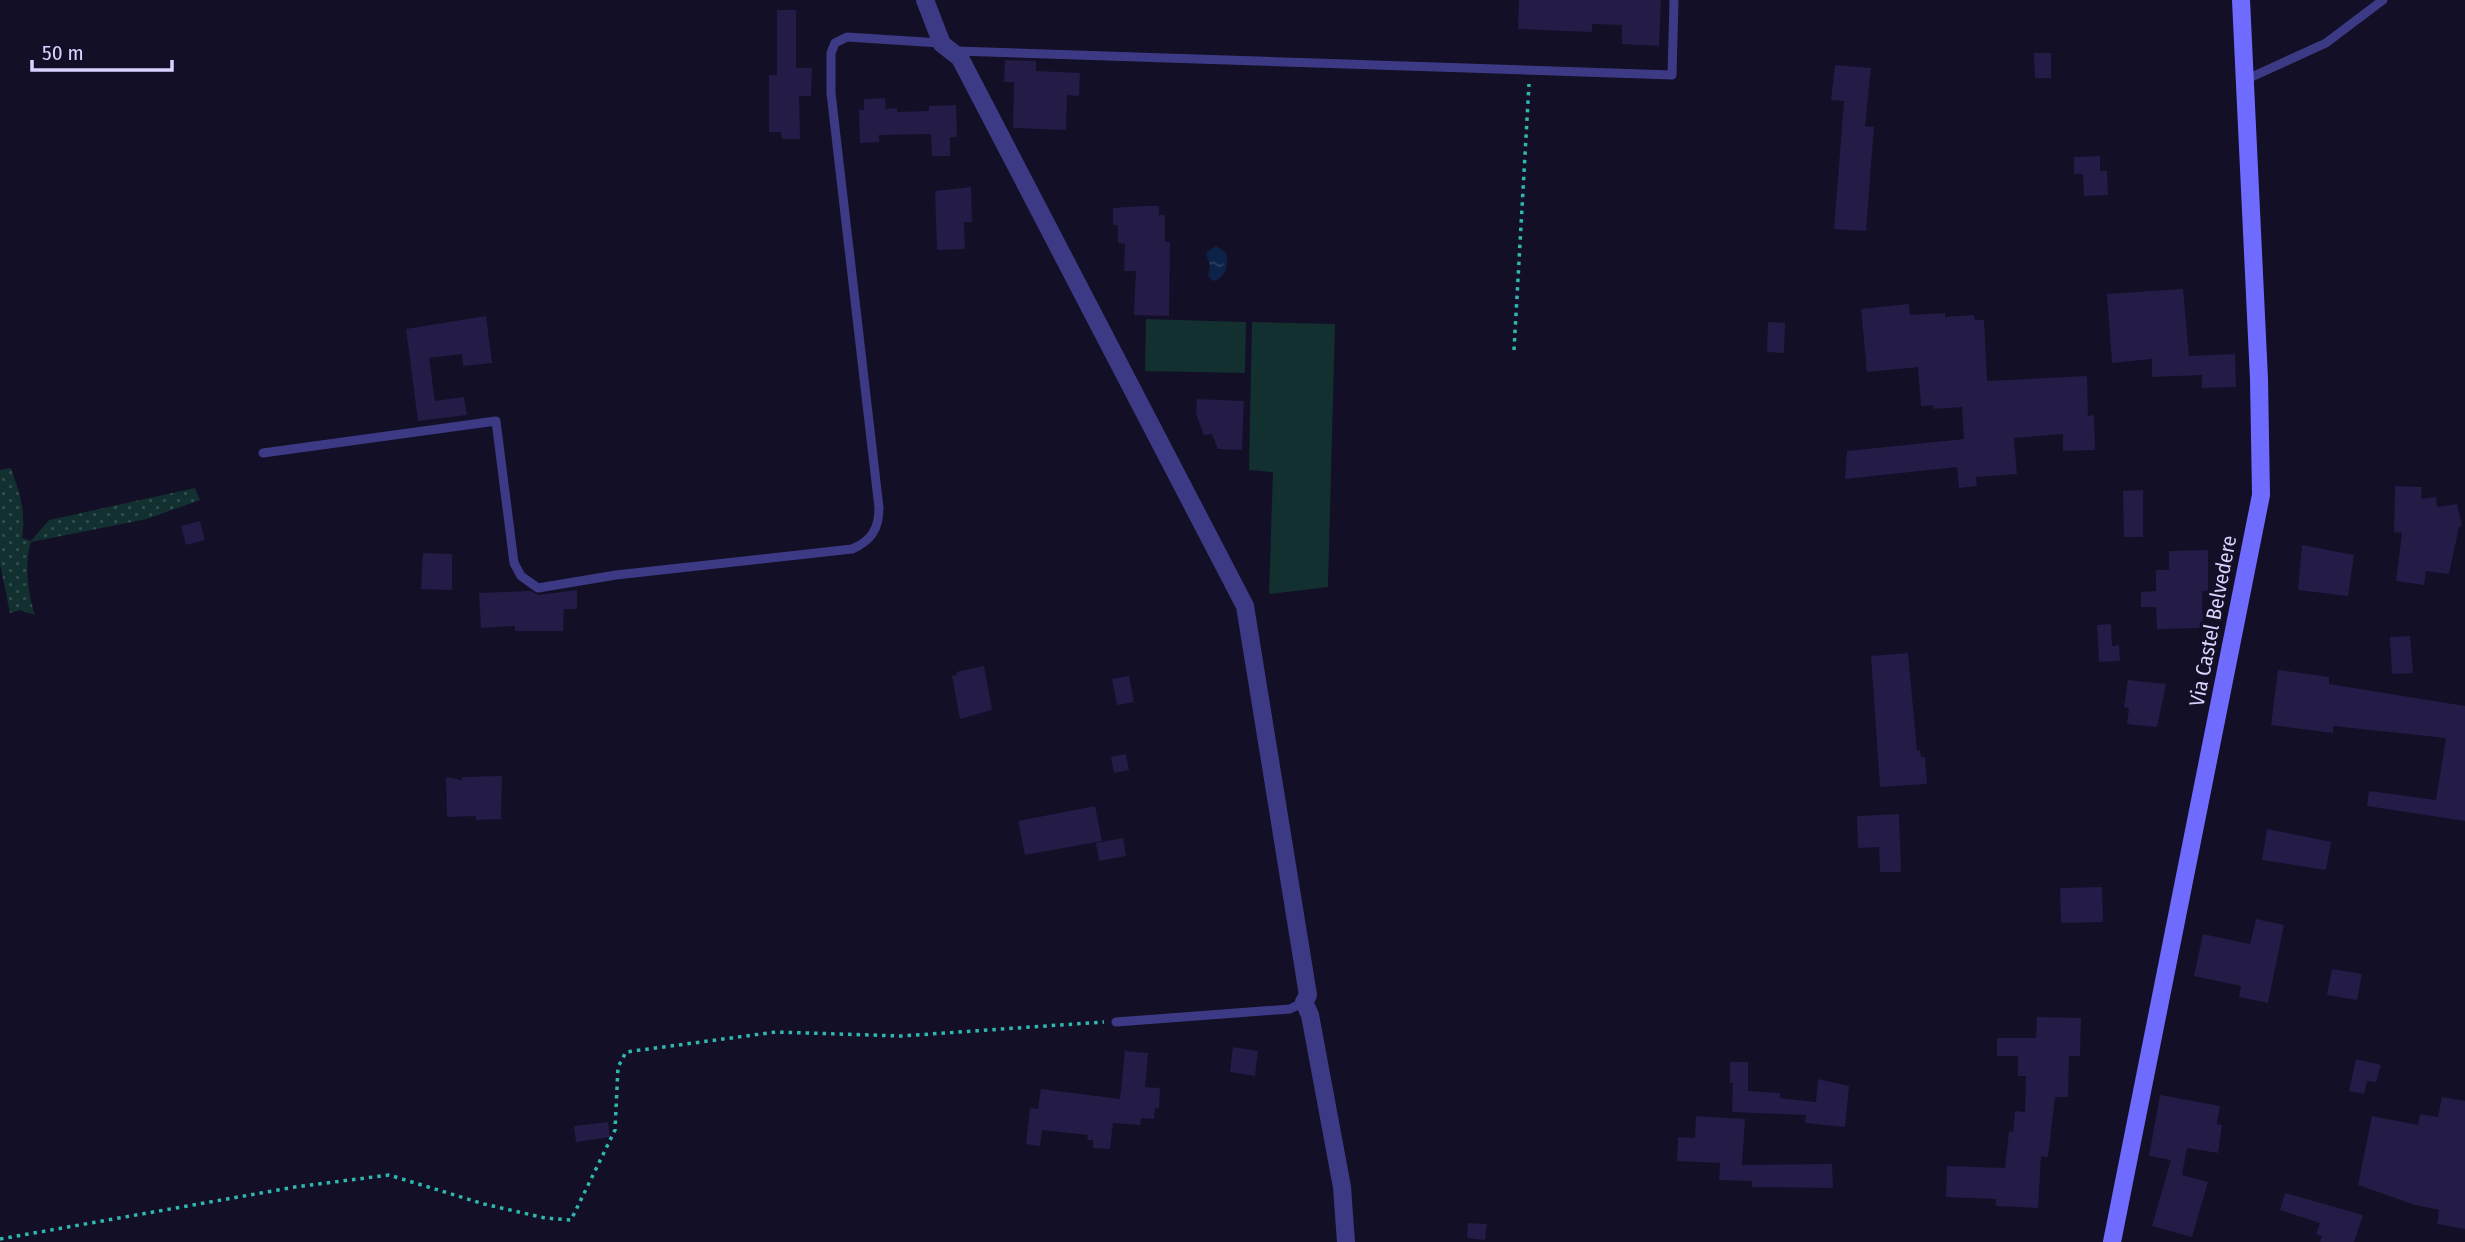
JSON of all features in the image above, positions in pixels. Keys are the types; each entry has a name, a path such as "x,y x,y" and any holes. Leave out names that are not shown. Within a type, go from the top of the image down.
{"street":[{"path":"925,0 946,48 960,58 1245,606 1308,995 1304,1002 1310,1015 1342,1187 1346,1242"},
{"name":"Via Castel Belvedere","path":"2112,1242 2261,495 2259,379 2241,0"}],"lane":[{"path":"263,453 496,421 514,563 521,576 538,587 616,575 852,549 866,543 879,520 879,508 831,93 831,53 835,43 847,37 946,48 1672,75 1674,0"},
{"path":"2245,80 2326,43 2384,0"},
{"path":"1116,1021 1290,1009 1304,1002"}],"path":[{"path":"1514,350 1530,71"},
{"path":"0,1239 295,1187 390,1175 484,1204 545,1218 571,1220 615,1130 618,1067 626,1052 776,1032 901,1035 1116,1021"}],"green space":[{"path":"1146,319 1246,322 1245,373 1145,371"},
{"path":"1252,322 1335,324 1328,587 1269,594 1273,472 1249,470"},
{"path":"11,468 21,503 22,538 31,541 49,520 195,488 200,500 147,519 31,542 28,579 35,615 20,610 10,613 0,564 0,470"}],"water":[{"path":"1216,246 1226,253 1227,262 1224,274 1213,281 1208,276 1210,266 1206,253"}],"building":[{"path":"1519,0 1661,0 1659,46 1622,44 1622,25 1592,24 1592,32 1518,29"},
{"path":"777,10 796,10 796,68 812,68 811,96 799,96 800,139 782,139 781,132 769,132 769,75 777,75"},
{"path":"2034,53 2051,53 2051,78 2035,78"},
{"path":"1005,60 1036,61 1036,71 1080,73 1079,96 1067,95 1066,130 1013,128 1014,82 1004,82"},
{"path":"1835,65 1871,68 1865,126 1874,127 1866,231 1834,229 1844,101 1831,100"},
{"path":"885,98 886,109 897,108 897,112 929,111 929,106 956,105 957,137 950,137 950,156 932,156 931,134 879,135 879,142 860,143 859,110 864,110 864,99"},
{"path":"2100,156 2100,171 2107,171 2108,195 2084,196 2083,174 2074,174 2074,157"},
{"path":"971,187 972,222 964,222 965,249 937,250 935,191"},
{"path":"1159,206 1159,215 1165,215 1165,242 1170,242 1169,316 1134,315 1136,271 1124,271 1125,244 1118,243 1118,225 1113,225 1113,208"},
{"path":"2183,289 2189,356 2235,354 2236,387 2202,388 2202,375 2152,377 2152,359 2112,363 2107,294"},
{"path":"1909,304 1910,315 1945,313 1945,317 1974,315 1975,320 1984,320 1987,381 2087,376 2088,416 2094,415 2095,450 2063,451 2063,434 2014,438 2017,474 1976,477 1977,486 1959,488 1957,467 1845,479 1847,451 1964,439 1962,407 1934,409 1933,405 1921,406 1918,367 1867,372 1861,309"},
{"path":"486,316 492,363 463,366 462,354 429,358 435,401 464,397 467,415 418,421 406,329"},
{"path":"1768,322 1785,323 1784,353 1767,352"},
{"path":"1197,399 1244,401 1242,450 1218,449 1212,434 1204,435 1196,414"},
{"path":"2395,486 2422,487 2421,499 2436,497 2437,507 2457,504 2462,526 2459,527 2449,574 2426,571 2424,585 2396,581 2402,533 2394,532"},
{"path":"2143,490 2143,537 2124,537 2123,491"},
{"path":"200,521 205,540 186,545 181,526"},
{"path":"2302,545 2354,555 2348,596 2298,590"},
{"path":"2208,550 2208,591 2202,591 2203,628 2157,629 2156,607 2141,607 2141,592 2156,591 2156,570 2169,570 2169,551"},
{"path":"423,553 452,554 452,590 421,589"},
{"path":"577,590 577,609 564,609 563,631 515,631 515,626 481,628 479,593 530,591 539,595"},
{"path":"2111,624 2112,646 2119,645 2120,661 2099,662 2097,625"},
{"path":"2410,636 2413,673 2392,674 2390,637"},
{"path":"1908,653 1917,751 1920,750 1921,757 1925,757 1927,784 1880,787 1871,656"},
{"path":"984,666 992,710 960,719 952,676 957,675 956,672"},
{"path":"2278,670 2329,677 2329,684 2465,706 2465,821 2367,806 2369,791 2436,800 2446,738 2333,726 2333,733 2271,725"},
{"path":"1129,676 1134,702 1117,705 1112,679"},
{"path":"2128,680 2166,684 2157,727 2127,724 2129,708 2124,707"},
{"path":"1126,754 1129,770 1114,773 1111,757"},
{"path":"502,776 501,819 447,817 446,777 462,780 462,777"},
{"path":"1095,806 1102,841 1025,855 1018,821"},
{"path":"1899,814 1901,872 1880,872 1879,847 1858,848 1857,816"},
{"path":"2267,829 2331,842 2326,870 2262,860"},
{"path":"1123,838 1126,856 1099,861 1096,843"},
{"path":"2102,887 2103,922 2061,923 2060,888"},
{"path":"2256,919 2284,925 2268,1003 2239,997 2241,986 2194,976 2203,934 2250,944"},
{"path":"2332,969 2362,974 2357,1000 2327,995"},
{"path":"2037,1017 2081,1018 2080,1056 2069,1056 2068,1097 2055,1097 2048,1157 2041,1156 2038,1208 1996,1206 1996,1199 1946,1197 1947,1166 2005,1168 2009,1131 2013,1132 2015,1111 2025,1112 2026,1076 2018,1076 2018,1056 1997,1056 1997,1038 2036,1038"},
{"path":"1233,1047 1258,1051 1255,1076 1230,1072"},
{"path":"1125,1051 1148,1053 1145,1087 1160,1088 1159,1108 1155,1108 1154,1119 1141,1118 1140,1125 1113,1123 1110,1149 1093,1148 1093,1140 1087,1140 1088,1135 1042,1130 1040,1146 1026,1144 1030,1108 1038,1109 1041,1089 1120,1099"},
{"path":"2356,1059 2381,1065 2376,1082 2367,1081 2364,1094 2349,1091"},
{"path":"1730,1062 1748,1062 1748,1091 1780,1093 1780,1098 1816,1102 1818,1079 1849,1086 1845,1127 1805,1123 1806,1115 1732,1112 1733,1083 1730,1083"},
{"path":"2160,1095 2220,1106 2217,1124 2222,1125 2218,1153 2187,1148 2182,1175 2208,1182 2192,1237 2152,1226 2171,1160 2149,1156"},
{"path":"2442,1097 2465,1101 2465,1229 2437,1224 2439,1210 2412,1204 2358,1185 2372,1116 2418,1125 2420,1114 2438,1117"},
{"path":"1696,1116 1745,1119 1742,1165 1832,1164 1833,1188 1752,1187 1752,1181 1719,1180 1720,1163 1677,1161 1678,1137 1695,1138"},
{"path":"608,1122 610,1137 576,1142 574,1126"},
{"path":"2285,1193 2363,1215 2354,1242 2320,1242 2322,1236 2316,1234 2320,1223 2280,1210"},
{"path":"1468,1223 1487,1224 1485,1240 1467,1238"}]}
